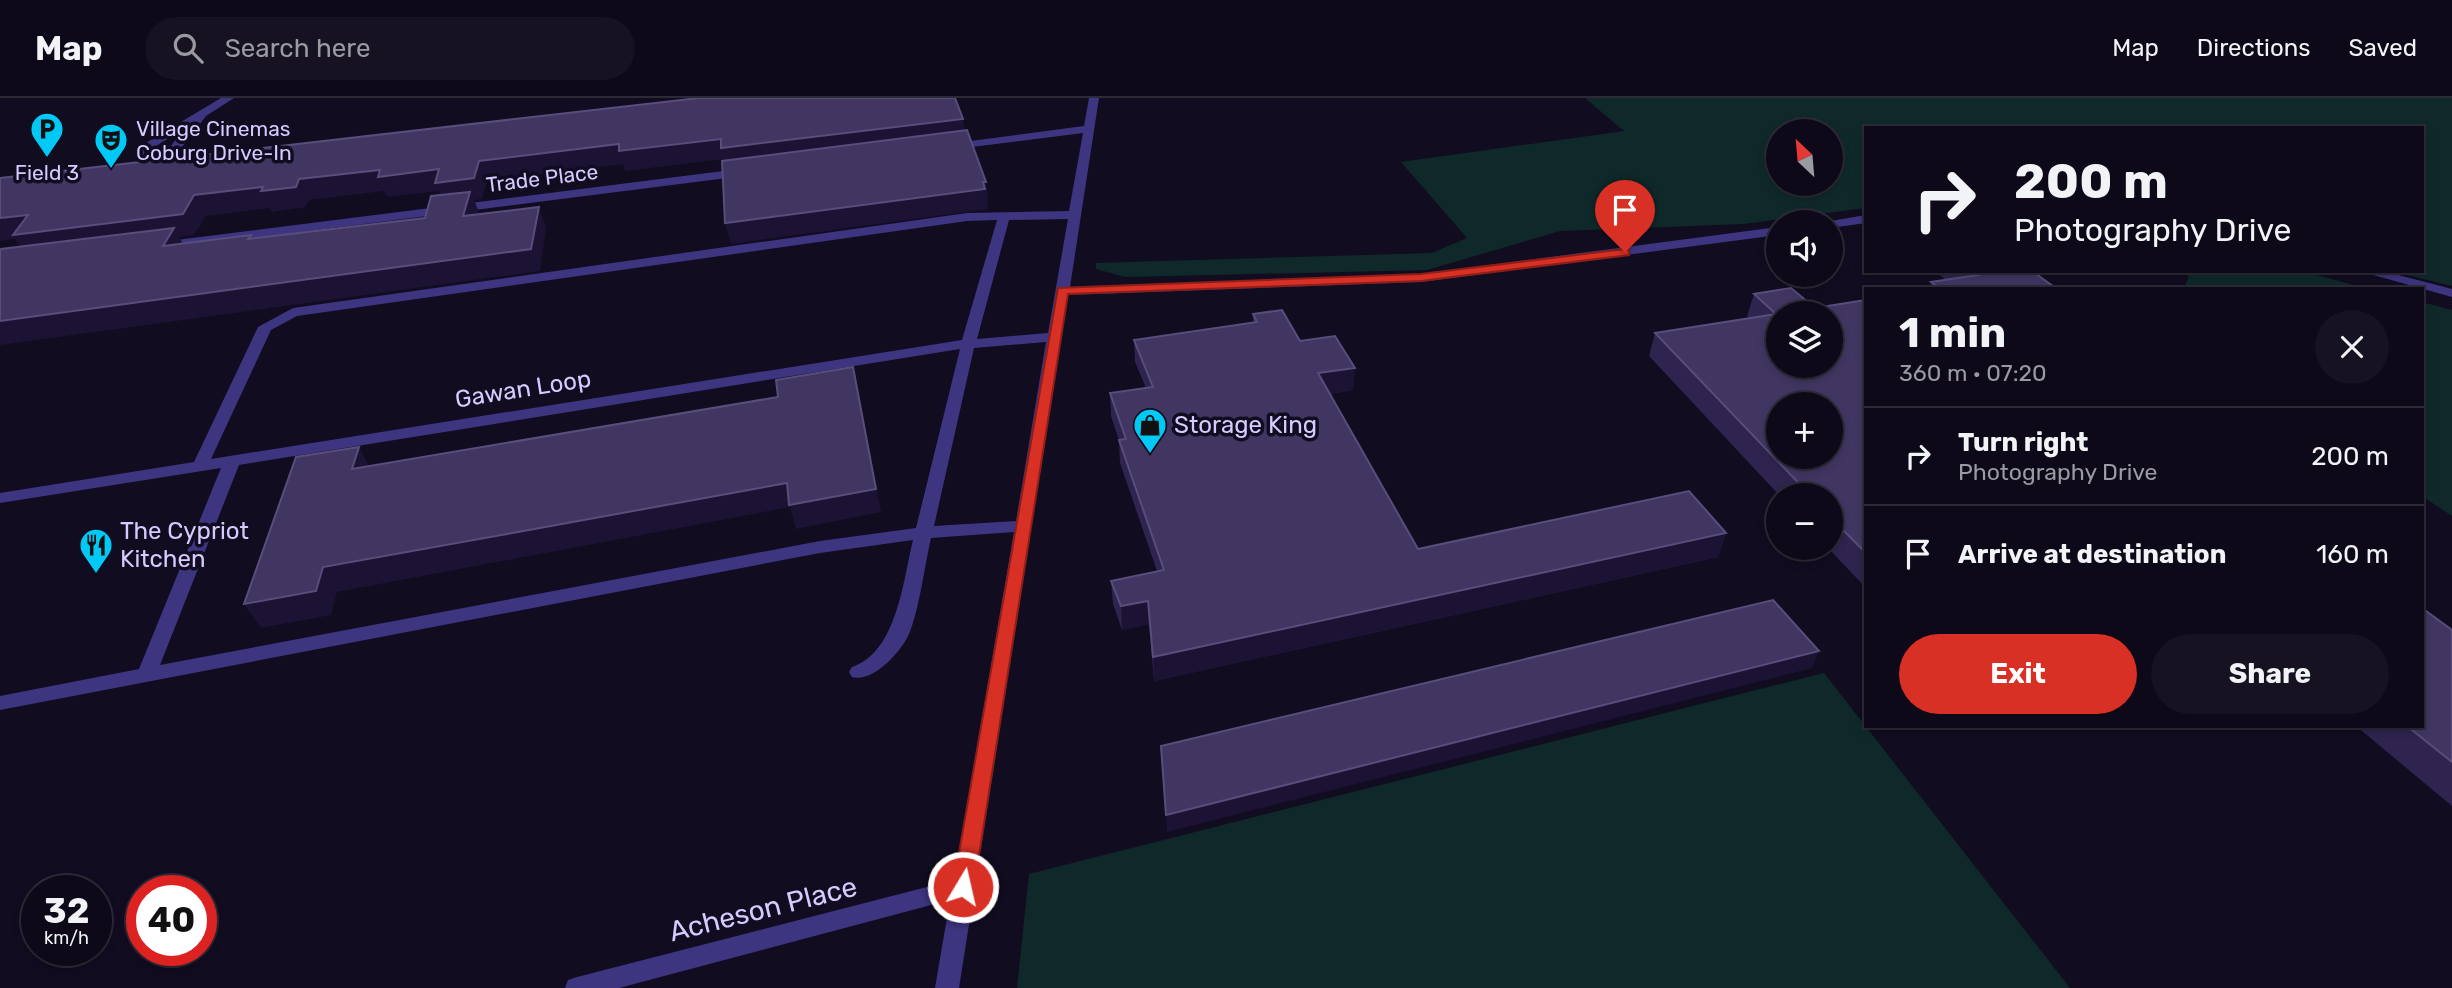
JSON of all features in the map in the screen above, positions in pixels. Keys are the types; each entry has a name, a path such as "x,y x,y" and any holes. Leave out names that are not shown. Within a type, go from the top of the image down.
{"street":[{"path":"165,166 148,162 141,156 143,149 229,98"},
{"path":"947,988 1094,98"},
{"path":"141,169 231,156 195,158 182,153 176,146 203,113"},
{"path":"932,149 1089,129"},
{"name":"Trade Place","path":"151,247 754,171"},
{"path":"200,466 265,327 293,312 967,217 1075,215"},
{"path":"859,672 871,668 900,633 968,344 1004,216"},
{"path":"1843,222 1864,219"},
{"path":"1062,291 1421,278 1766,233"},
{"path":"2373,273 2452,293"},
{"name":"Gawan Loop","path":"0,498 968,344 1055,337"},
{"path":"146,676 232,461"},
{"path":"0,703 820,547 925,533 1023,526"},
{"name":"Acheson Place","path":"577,988 963,887"}],"green space":[{"path":"1585,98 2452,98 2452,286 2399,273 2424,273 2424,126 1864,126 1864,208 1843,211 1766,210 1766,221 1744,224 1560,231 1427,270 1125,277 1096,269 1096,263 1432,253 1467,238 1401,162 1624,131"},
{"path":"2184,273 2309,273 2361,287 2184,287 2189,277"},
{"path":"2424,303 2452,310 2452,516 2424,497"},
{"path":"1824,673 1864,724 1864,728 1867,728 2070,988 1017,988 1029,874"}],"building":[{"path":"699,98 955,98 963,119 721,148 721,139 619,151 619,144 479,161 474,178 435,183 439,169 378,177 380,170 299,179 296,187 261,191 263,187 194,195 183,214 13,235 28,215 0,218 0,178"},
{"path":"967,130 986,182 983,182 985,189 725,223 722,161"},
{"path":"470,192 463,216 539,207 531,249 0,321 1,249 174,228 163,246 425,218 431,196"},
{"path":"1976,273 2035,273 2054,287 1938,287 1931,282 1978,275"},
{"path":"1791,288 1807,301 1766,301 1766,305 1754,294"},
{"path":"1864,300 1864,551 1843,530 1843,483 1799,483 1785,469 1843,469 1843,392 1766,392 1766,449 1655,333 1766,316 1766,378 1843,378 1843,304"},
{"path":"1282,310 1300,341 1335,336 1355,368 1318,373 1418,549 1689,491 1726,533 1153,657 1148,601 1121,606 1111,581 1164,570 1119,440 1126,439 1110,393 1153,387 1134,340 1257,322 1253,314"},
{"path":"853,367 876,489 789,505 787,483 323,567 316,591 244,604 296,457 359,447 352,469 778,397 776,380"},
{"path":"1773,600 1819,651 1166,815 1161,746"},
{"path":"2424,609 2452,630 2452,762 2410,728 2424,728"}],"place":[{"name":"Field 3","path":"47,159"},
{"name":"Village Cinemas Coburg Drive-In","path":"111,170"},
{"name":"Storage King","path":"1150,455"},
{"name":"The Cypriot Kitchen","path":"96,575"}],"route":[{"path":"963,887 1062,291 1421,278 1625,252"}]}
